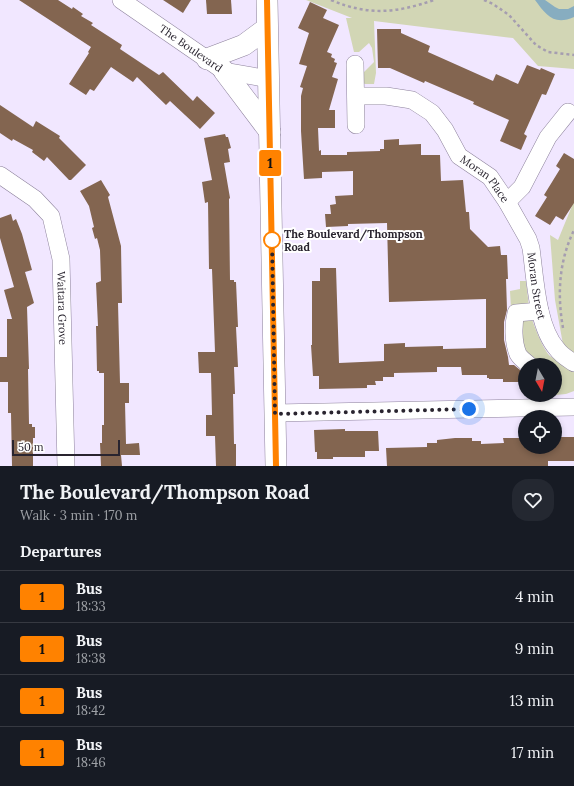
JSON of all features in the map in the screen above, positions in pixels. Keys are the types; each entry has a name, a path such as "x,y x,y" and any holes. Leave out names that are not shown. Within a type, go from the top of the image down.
{"main road":[{"path":"267,0 276,466"},
{"path":"207,59 244,45 267,28"},
{"path":"224,71 270,132"}],"street":[{"name":"The Boulevard","path":"121,0 224,71 268,79"},
{"path":"355,64 356,125"},
{"name":"Moran Place","path":"356,96 386,96 412,100 432,113 459,156 490,177 507,202 522,187 548,137 568,112"},
{"name":"Waitara Grove","path":"0,175 35,200 51,216 61,259 66,466"},
{"name":"Moran Street","path":"507,202 528,239 531,248 540,311 545,329 557,350 574,363"},
{"path":"522,358 519,355 515,342 514,321 516,313 540,311"},
{"path":"275,414 525,402"},
{"path":"551,402 574,407"}],"path":[{"path":"331,0 354,8 376,12 397,10 434,0"},
{"path":"484,0 493,4 509,15 536,45 548,52 574,55"},
{"path":"565,334 559,294 562,264 574,230"}],"green space":[{"path":"306,0 574,0 574,69 538,66 513,38 374,21 376,73 374,84 365,84 360,81 360,76 374,62 372,48 369,43 359,52 354,52 346,18 352,18"},
{"path":"574,201 574,358 564,350 555,300 550,235 558,240"},
{"path":"520,281 526,281 529,307 511,309 510,291 520,289"},
{"path":"531,316 544,348 553,358 528,358 524,355 519,317"},
{"path":"562,363 574,372 574,391 562,394"}],"water":[{"path":"535,0 545,0 559,9 568,9 574,6 574,17 561,20 551,18"}],"building":[{"path":"19,0 58,0 72,9 73,7 83,14 81,16 93,23 91,25 122,45 120,49 159,75 163,72 193,101 197,96 215,113 200,129 170,101 166,105 137,77 133,82 111,67 94,91 90,89 86,95 69,84 89,53 88,52 91,47"},
{"path":"163,0 191,0 183,13"},
{"path":"206,0 231,0 232,14 207,14"},
{"path":"310,2 327,10 323,18 339,25 327,52 332,54 331,57 335,59 334,62 337,63 332,77 338,79 329,110 335,110 335,128 318,128 319,151 321,150 321,155 347,155 347,152 380,151 380,149 384,149 384,140 399,139 399,145 421,144 421,155 440,155 441,181 463,180 466,212 469,212 470,229 488,247 500,246 501,255 507,255 507,310 504,322 504,340 509,365 514,365 518,368 518,382 503,382 503,379 489,379 487,378 487,375 462,375 461,367 437,367 437,372 394,373 394,377 383,377 383,381 375,381 376,385 367,385 367,388 319,389 319,376 313,376 311,345 312,281 320,281 320,268 336,268 339,363 384,361 384,344 405,343 405,347 443,346 443,349 486,348 486,299 389,302 387,223 348,224 348,226 326,227 325,214 331,214 330,205 336,204 335,196 353,195 353,171 322,172 322,178 304,179 301,131 301,96 303,88 300,87 307,66 299,64 309,33 298,28"},
{"path":"377,29 401,29 401,33 430,46 428,52 493,81 496,74 518,84 527,65 540,70 541,68 555,74 546,95 542,94 524,134 527,136 521,150 500,141 509,120 473,104 474,102 425,81 424,83 390,68 378,68"},
{"path":"0,105 33,127 36,121 60,136 59,138 86,165 71,180 69,180 47,157 44,161 32,152 33,150 13,139 12,141 0,133"},
{"path":"225,134 226,137 228,137 231,148 228,149 230,162 224,163 230,198 230,280 234,280 234,282 236,282 238,327 236,327 238,367 234,367 235,394 233,394 236,466 216,466 215,436 206,436 206,415 212,415 211,373 199,373 198,352 215,352 212,269 209,269 208,202 205,203 202,182 212,180 204,138"},
{"path":"564,153 574,159 574,203 563,220 556,216 550,225 535,216 547,197 544,195 560,169 556,166"},
{"path":"101,180 110,195 108,197 121,246 122,303 118,303 120,383 129,383 129,403 125,403 126,444 139,443 140,455 121,455 122,466 101,466 100,443 102,443 102,425 104,425 104,373 99,373 99,371 97,371 96,326 98,326 96,283 101,281 100,250 97,238 95,239 92,228 94,227 89,206 80,191"},
{"path":"11,214 13,221 16,219 22,234 32,270 25,272 34,303 27,307 29,424 32,424 32,427 35,427 35,438 33,438 33,466 12,466 11,413 8,413 8,382 0,382 0,357 7,357 7,319 12,319 4,290 14,287 0,238 0,218"},
{"path":"345,429 345,431 378,431 379,451 365,451 365,457 333,457 333,459 317,459 317,452 315,452 314,430"},
{"path":"562,437 574,437 574,461 548,461 548,466 387,466 386,448 427,447 427,443 437,443 437,440 455,438 472,438 472,441 481,441 481,444 504,443 503,438 518,438 518,454 562,454"}],"bus line":[{"name":"1","path":"267,0 276,466"}],"place":[{"name":"The Boulevard/Thompson Road","path":"272,240"}],"route":[{"path":"272,240 275,414 469,409"}]}
